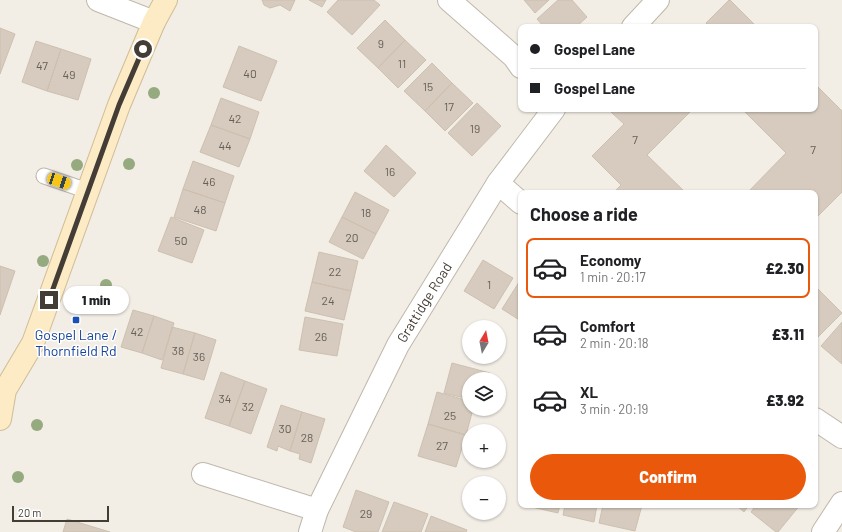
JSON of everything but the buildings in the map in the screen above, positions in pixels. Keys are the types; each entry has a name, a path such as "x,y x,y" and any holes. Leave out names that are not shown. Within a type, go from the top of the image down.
{"street":[{"path":"98,0 154,22"},
{"path":"0,419 2,389 34,343 119,105 154,22 166,0"},
{"path":"449,0 514,57 518,63"},
{"path":"636,24 658,0"},
{"name":"Grattidge Road","path":"310,532 317,510 398,345 498,183 551,112"},
{"path":"498,183 518,200"},
{"path":"818,421 842,436"},
{"path":"203,474 317,510"},
{"path":"823,532 842,503"}],"lane":[{"path":"44,176 88,191"}],"place":[{"name":"Gospel Lane / Thornfield Rd","path":"76,320"}],"route":[{"path":"49,300 119,105 143,49"}]}
